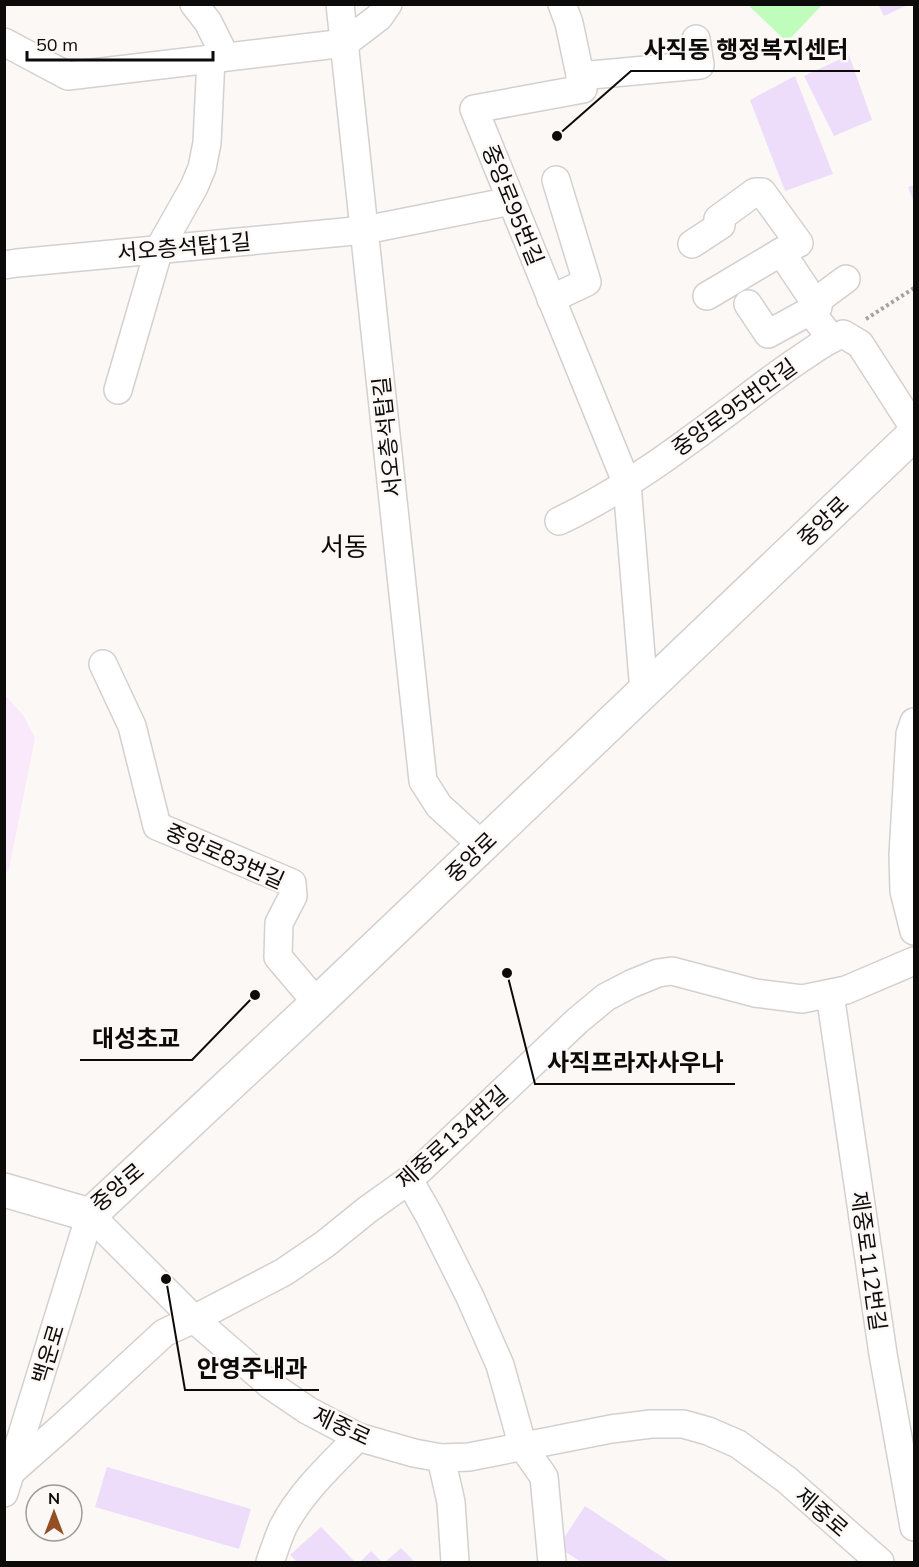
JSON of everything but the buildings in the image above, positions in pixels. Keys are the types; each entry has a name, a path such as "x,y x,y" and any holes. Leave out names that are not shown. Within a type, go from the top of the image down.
{"main road":[{"name":"중앙로","path":"4,1190 90,1215 483,846 915,434"}],"street":[{"path":"118,390 159,249 194,187 202,168 207,143 218,57 208,22 194,4"},
{"name":"서오층석탑길","path":"340,4 423,781 439,806 483,846"},
{"path":"4,42 68,76 345,43 379,17 388,4"},
{"path":"562,4 569,23 580,76 700,65 696,39"},
{"name":"중앙로95번길","path":"580,76 583,89 474,108 627,484 644,692"},
{"path":"551,299 587,282 556,180"},
{"path":"692,244 721,225 718,219 754,192 762,192 799,243 707,296"},
{"name":"서오층석탑1길","path":"4,265 365,230 511,201"},
{"path":"781,252 812,307 837,336 860,344 915,428"},
{"path":"748,304 768,333 812,307 846,279"},
{"name":"중앙로95번안길","path":"627,484 783,370 837,336"},
{"path":"559,521 589,507 627,484"},
{"name":"중앙로83번길","path":"103,664 132,726 157,826 292,883 293,896 279,923 278,957 317,1003"},
{"path":"915,722 910,734 903,855 904,891 915,931"},
{"name":"제중로134번길","path":"8,1482 63,1426 164,1333 284,1272 326,1244 367,1210 409,1180 577,1021 606,997 658,973 672,971 755,993 802,999 846,990 915,961"},
{"name":"제중로112번길","path":"830,994 883,1354 915,1527"},
{"path":"409,1180 470,1297 500,1365 523,1447 544,1477 552,1563"},
{"name":"제중로","path":"90,1215 194,1319 269,1384 307,1410 358,1437 414,1454 441,1458 469,1457 611,1429 651,1424 682,1424 708,1431 738,1444 787,1480 880,1563"},
{"name":"백운로","path":"8,1482 90,1215"},
{"path":"270,1563 283,1528 297,1504 314,1482 358,1437"},
{"path":"441,1458 451,1502 455,1563"}],"path":[{"path":"837,336 915,288"}],"shaded area":[{"path":"4,694 23,715 35,738 9,869 5,874"}],"green space":[{"path":"748,5 822,5 787,42"}],"place":[{"name":"사직동 행정복지센터","path":"557,136"},
{"name":"사직프라자사우나","path":"507,973"},
{"name":"대성초교","path":"255,995"},
{"name":"안영주내과","path":"166,1279"}],"district":[{"name":"서동","path":"344,547"}]}
